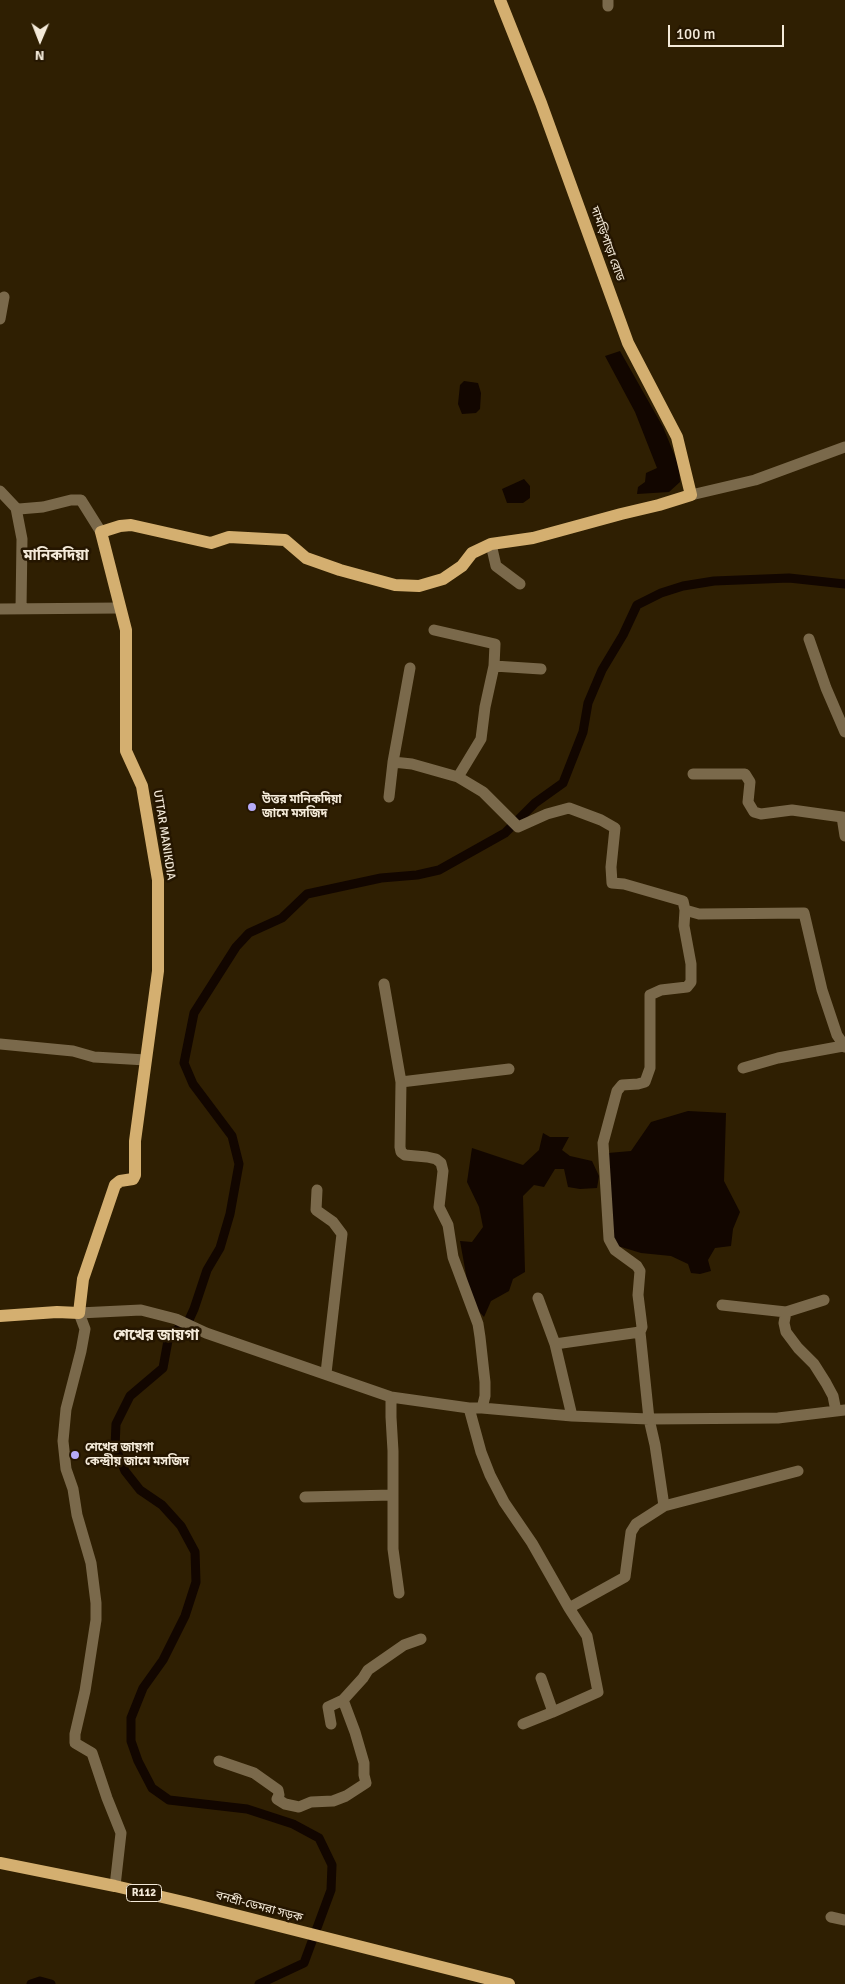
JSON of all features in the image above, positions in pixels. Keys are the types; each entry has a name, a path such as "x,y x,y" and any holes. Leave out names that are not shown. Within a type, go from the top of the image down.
{"main road":[{"name":"দামড়িপাড়া রোড","path":"500,0 541,103 628,343 677,437 691,495"},
{"path":"101,532 131,525 211,543 230,537 285,540 306,558 340,570 395,585 419,586 443,580 462,566 472,553 491,544 533,538 691,495"},
{"name":"UTTAR MANIKDIA","path":"79,1313 83,1279 116,1185 120,1181 133,1179 135,1175 135,1141 158,971 158,880 142,786 126,750 126,630 101,532"},
{"path":"0,1316 57,1312 79,1313"},
{"name":"বনশ্রী-ডেমরা সড়ক","path":"0,1863 115,1886 509,1984"}],"street":[{"path":"0,319 4,297"},
{"path":"691,495 755,480 845,446"},
{"path":"0,491 16,508 22,539 21,609"},
{"path":"16,508 30,509 78,499 83,502 101,532"},
{"path":"491,544 496,566 520,584"},
{"path":"0,608 120,608"},
{"path":"434,630 495,644 494,666 485,707 481,739 458,777"},
{"path":"809,639 826,688 845,732"},
{"path":"494,666 541,669"},
{"path":"389,797 393,762 410,668"},
{"path":"393,762 412,764 458,777 484,792 518,827 527,821 569,808 601,820 615,828 611,867 612,884 624,884 683,901 685,910 684,926 691,964 691,982 687,987 661,990 650,995 650,1068 645,1082 622,1085 617,1091 603,1143 609,1239 615,1250 637,1266 640,1272 638,1295 642,1327 640,1332 649,1419 664,1506"},
{"path":"693,774 745,774 750,782 748,802 754,812 761,814 792,810 843,817 845,836"},
{"path":"685,910 700,914 804,913 822,990 837,1035 844,1046 778,1058 743,1068"},
{"path":"384,984 401,1082 401,1152 405,1155 436,1159 441,1163 439,1206 448,1225 454,1257 478,1324 485,1382 485,1396 482,1408"},
{"path":"0,1044 73,1051 102,1058 146,1060"},
{"path":"401,1082 509,1069"},
{"path":"318,1190 316,1210 333,1222 342,1234 326,1373"},
{"path":"538,1298 555,1344 572,1416"},
{"path":"722,1305 786,1312 824,1300"},
{"path":"115,1886 121,1833 92,1753 75,1744 75,1734 85,1691 96,1620 91,1563 76,1514 73,1489 66,1469 63,1441 66,1410 82,1351 84,1329 79,1313 141,1310 176,1320 206,1333 391,1396 469,1408 572,1416 649,1419 778,1418 841,1410 818,1370 786,1332 784,1323 786,1312"},
{"path":"555,1344 640,1332"},
{"path":"391,1396 393,1549 399,1593"},
{"path":"469,1408 481,1452 493,1482 588,1636 598,1692 523,1724"},
{"path":"569,1608 625,1577 631,1532 636,1524 664,1506 798,1471"},
{"path":"305,1497 393,1495"},
{"path":"331,1724 328,1707 343,1700 368,1670 404,1645 420,1639"},
{"path":"542,1678 553,1712"},
{"path":"219,1762 254,1773 278,1790 279,1795 277,1799 285,1804 300,1807 311,1802 333,1801 346,1796 366,1783 364,1763 343,1700"},
{"path":"831,1917 845,1920"}],"shaded area":[{"path":"620,351 663,427 679,466 680,482 669,492 637,494 638,487 645,482 646,473 657,468 635,412 605,356"},
{"path":"464,381 478,383 481,393 480,409 476,413 462,414 458,404 460,385"},
{"path":"524,479 530,486 530,498 523,503 507,503 502,489"},
{"path":"688,1111 726,1113 724,1181 740,1212 733,1229 731,1246 715,1248 708,1260 711,1271 700,1274 691,1273 688,1264 671,1256 641,1253 618,1246 610,1239 608,1153 631,1151 651,1122"},
{"path":"543,1133 550,1137 569,1137 562,1150 570,1156 592,1161 599,1176 597,1188 580,1189 568,1187 564,1169 555,1169 544,1187 534,1185 523,1196 525,1272 513,1279 509,1291 491,1301 484,1317 475,1307 467,1280 460,1241 472,1242 483,1227 479,1207 467,1182 472,1148 523,1165 539,1150"}],"waterway":[{"path":"259,1984 304,1963 331,1890 332,1865 319,1838 293,1824 247,1809 169,1800 152,1788 138,1761 131,1741 131,1718 143,1688 163,1660 185,1616 196,1582 195,1552 181,1526 162,1505 140,1490 125,1471 115,1447 116,1424 130,1396 163,1368 169,1335 188,1322 207,1270 220,1248 230,1214 239,1164 232,1136 193,1084 184,1063 194,1013 236,947 249,933 282,918 307,894 381,878 417,875 439,870 505,833 535,803 563,783 583,732 588,703 602,670 623,635 637,605 661,593 683,586 714,581 789,578 845,584"},
{"path":"31,1984 40,1981 51,1984"}],"place":[{"name":"উত্তর মানিকদিয়া জামে মসজিদ","path":"252,807"},
{"name":"শেখের জায়গা কেন্দ্রীয় জামে মসজিদ","path":"75,1455"}],"district":[{"name":"মানিকদিয়া","path":"56,556"},
{"name":"শেখের জায়গা","path":"156,1336"}]}
